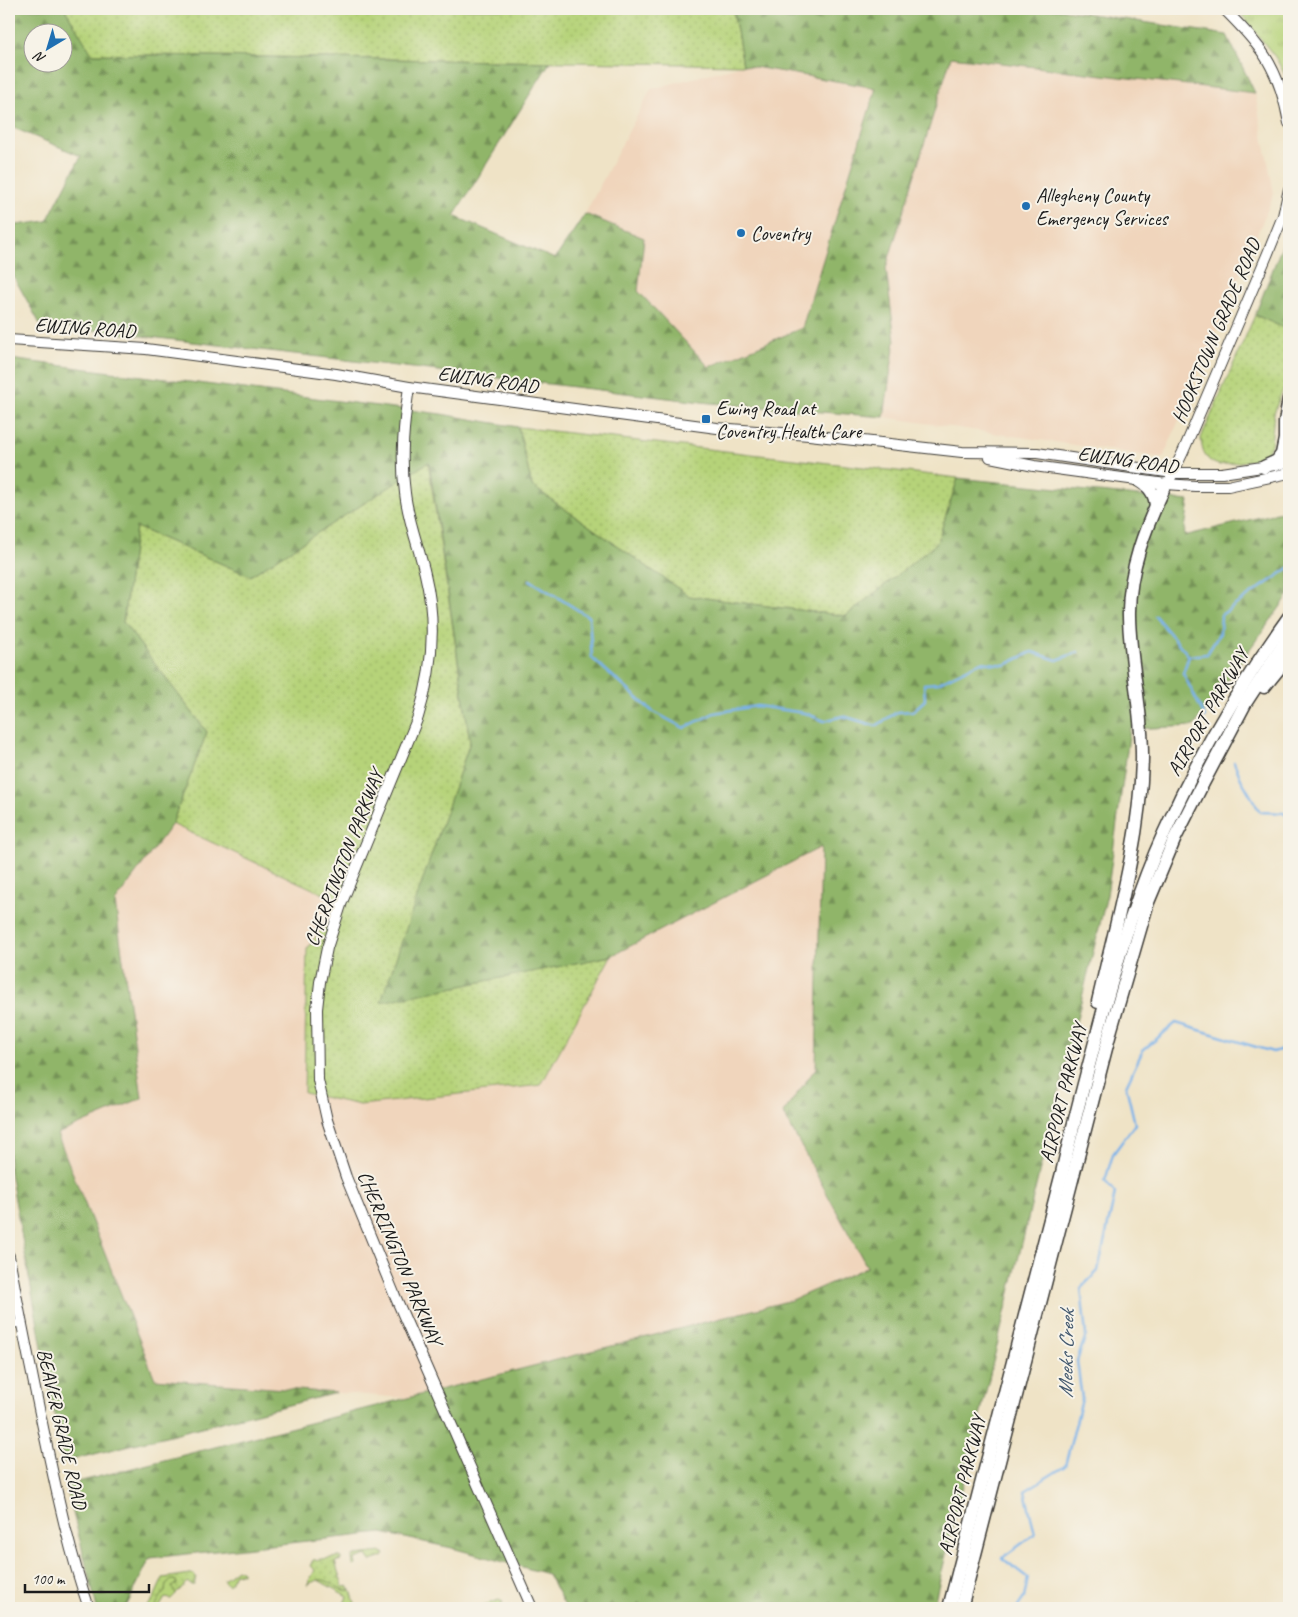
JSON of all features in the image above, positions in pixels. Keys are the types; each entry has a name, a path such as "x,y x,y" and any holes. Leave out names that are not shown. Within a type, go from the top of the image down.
{"highway":[{"path":"1264,467 1279,458 1287,443 1285,422 1289,399"},
{"path":"1076,1111 1087,1051 1133,842 1141,777 1142,733 1130,633 1130,591 1138,548 1170,478"},
{"path":"1138,480 1153,493 1156,506"},
{"name":"AIRPORT PARKWAY","path":"949,1608 1076,1111 1119,956 1139,895 1163,834 1225,712 1289,618"},
{"name":"AIRPORT PARKWAY","path":"961,1608 1108,1039 1148,902 1161,870 1220,751 1246,702 1289,636"},
{"path":"1220,751 1273,674 1289,656"}],"street":[{"path":"1224,9 1257,45 1274,74 1284,97 1289,123"},
{"name":"HOOKSTOWN GRADE ROAD","path":"1170,478 1268,253 1283,216 1289,189"},
{"name":"EWING ROAD","path":"9,340 146,349 326,372 409,387 716,428 809,435 962,452 1034,466 1138,480 1222,473 1289,463"},
{"name":"CHERRINGTON PARKWAY","path":"409,387 402,448 403,476 408,513 432,604 431,663 418,717 342,902 327,948 317,1009 318,1080 327,1120 346,1177 395,1296 532,1608"},
{"name":"EWING ROAD","path":"962,452 1037,453 1170,478 1195,486 1228,486 1289,473"},
{"name":"BEAVER GRADE ROAD","path":"9,1256 20,1323 58,1496 88,1608"},
{"path":"9,1325 20,1323"}],"shaded area":[{"path":"951,56 1255,93 1274,194 1163,458 884,417 895,341 886,268"},
{"path":"743,65 876,87 802,328 709,367 638,291 644,238 585,214 651,89"},
{"path":"172,824 342,902 541,1085 611,956 821,846 816,1068 783,1113 867,1267 792,1300 406,1398 155,1379 57,1134 142,1098 115,902"}],"green space":[{"path":"9,9 65,9 92,54 550,62 454,216 555,259 585,214 644,238 638,291 709,367 802,328 876,88 743,65 733,9 1059,9 1227,35 1255,93 951,57 886,268 895,341 884,417 710,403 40,324 9,268 9,226 47,221 81,156 9,126"},
{"path":"65,9 733,9 743,65 91,54"},
{"path":"1237,9 1289,9 1289,83 1276,58"},
{"path":"1289,228 1289,323 1284,328 1255,315"},
{"path":"1255,315 1284,328 1289,323 1289,381 1282,392 1274,413 1271,445 1267,454 1261,459 1219,465 1210,461 1205,455 1201,438"},
{"path":"9,359 441,414 518,427 532,486 689,596 846,616 937,543 958,478 1189,501 1184,536 1289,510 1289,595 1194,726 1130,729 1107,895 933,1608 566,1608 548,1574 452,1548 382,1533 150,1558 127,1605 116,1608 97,1608 66,1485 792,1300 867,1267 783,1113 816,1068 821,847 611,956 381,1002 470,742 429,462 250,576 136,527 123,622 207,732 172,824 115,902 142,1098 57,1134 155,1379 336,1393 63,1462 9,1167"},
{"path":"518,427 958,478 937,543 846,616 689,596 532,486"},
{"path":"428,461 470,742 382,1001 611,956 541,1085 360,1105 304,1093 307,949 341,902 172,824 207,732 123,622 136,527 250,576"},
{"path":"382,1552 385,1554 383,1557 371,1561 367,1555 355,1559 356,1565 353,1565 352,1558 356,1555"},
{"path":"339,1557 341,1560 335,1562 343,1587 348,1586 351,1590 339,1589 321,1580 307,1585 315,1570 310,1566 313,1560"},
{"path":"237,1569 242,1574 235,1573 229,1585 224,1582 224,1579"},
{"path":"194,1574 196,1577 194,1585 187,1582 176,1594 172,1587 177,1585 176,1581 166,1584 165,1592 154,1608 146,1608 154,1598 163,1578"},
{"path":"171,1580 175,1580 177,1584 172,1587 176,1594 171,1599 165,1598 159,1608 154,1608 165,1592 166,1584"},
{"path":"318,1580 327,1581 342,1589 351,1590 355,1603 347,1606 344,1604 347,1596"},
{"path":"499,1600 503,1602 501,1606 475,1608"}],"waterway":[{"name":"Meeks Creek","path":"1205,717 1183,673 1189,656 1207,654 1220,633 1221,615 1289,568"},
{"path":"530,580 589,617 592,658 652,711 684,728 714,713 757,706 805,713 824,721 843,716 876,726 897,712 913,711 925,700 924,684 938,683 981,662 1005,665 1032,652 1057,660 1078,652"},
{"path":"1155,616 1189,656"},
{"name":"Meeks Creek","path":"1234,762 1241,779 1260,812 1284,813 1289,819"},
{"name":"Meeks Creek","path":"1017,1608 1024,1598 1028,1578 1002,1558 1035,1534 1025,1491 1065,1466 1082,1399 1077,1361 1086,1335 1081,1288 1098,1271 1115,1193 1105,1181 1113,1154 1135,1124 1126,1086 1143,1050 1176,1023 1273,1052 1289,1047"}],"place":[{"name":"Allegheny County Emergency Services","path":"1026,206"},
{"name":"Coventry","path":"741,233"},
{"name":"Ewing Road at Coventry Health Care","path":"706,419"}]}
